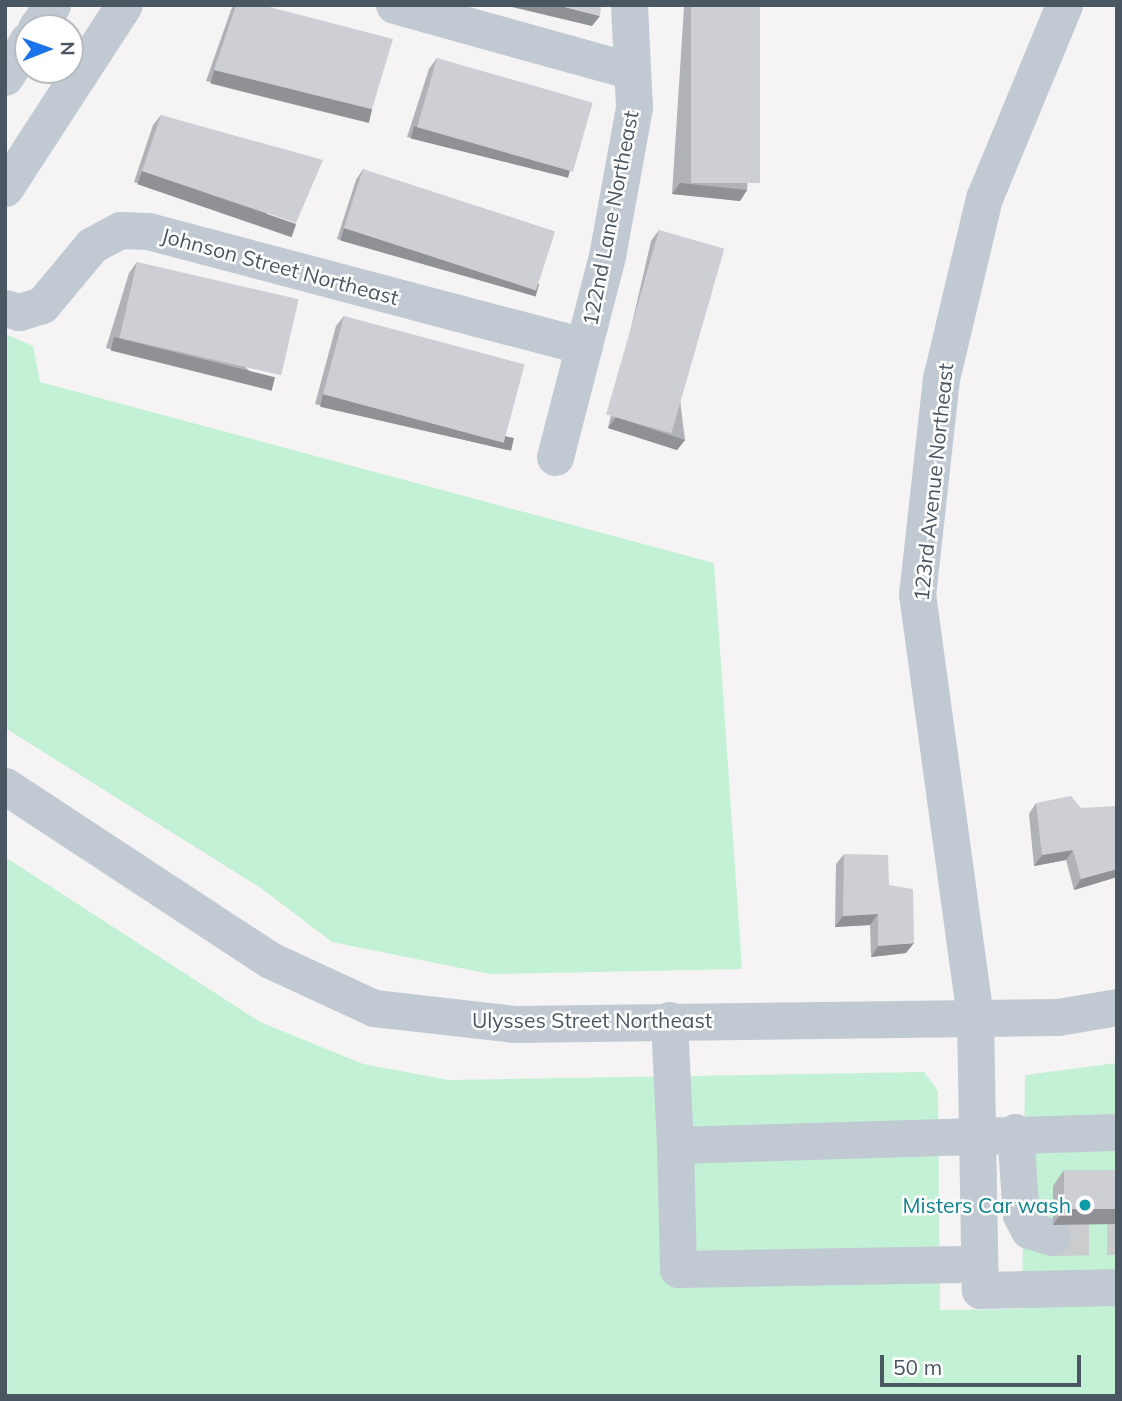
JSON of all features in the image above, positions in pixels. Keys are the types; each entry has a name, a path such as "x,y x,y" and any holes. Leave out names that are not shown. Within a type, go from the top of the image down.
{"street":[{"path":"5,188 124,5"},
{"path":"394,5 632,71"},
{"name":"122nd Lane Northeast","path":"555,457 584,346 634,107 629,5"},
{"name":"123rd Avenue Northeast","path":"979,1264 975,1016 917,594 941,378 984,198 1063,5"},
{"name":"Johnson Street Northeast","path":"5,308 19,312 42,305 92,245 129,230 584,346"},
{"name":"Ulysses Street Northeast","path":"5,786 270,960 313,985 374,1008 514,1024 1058,1017 1117,1007"},
{"path":"669,1020 678,1269 979,1264 980,1290 1117,1287"},
{"path":"675,1144 977,1139 1015,1132 1117,1132"},
{"path":"1015,1132 1021,1215 1029,1230 1052,1237"}],"green space":[{"path":"5,334 33,346 40,382 714,563 742,969 490,974 332,942 261,888 5,728"},
{"path":"5,857 260,1022 363,1064 449,1080 924,1072 938,1091 940,1310 1022,1309 1025,1075 1117,1063 1117,1396 5,1396"}],"building":[{"path":"236,5 262,5 393,39 372,109 214,70"},
{"path":"557,5 601,5 600,16"},
{"path":"691,5 760,5 760,183 691,183"},
{"path":"437,58 593,103 573,172 417,127"},
{"path":"161,115 323,160 296,223 142,171"},
{"path":"363,169 555,231 536,290 344,228"},
{"path":"659,230 724,249 671,433 606,415"},
{"path":"137,262 299,299 281,375 119,338"},
{"path":"344,316 525,364 504,443 323,394"},
{"path":"1071,796 1081,808 1117,806 1117,869 1081,879 1073,850 1042,855 1036,803"},
{"path":"844,854 888,855 889,885 913,889 914,943 878,946 878,914 843,916"},
{"path":"1064,1170 1117,1170 1117,1209 1064,1209"}],"tunnel":[{"path":"1052,1237 1117,1236"}],"place":[{"name":"Misters Car wash","path":"1085,1205"}]}
